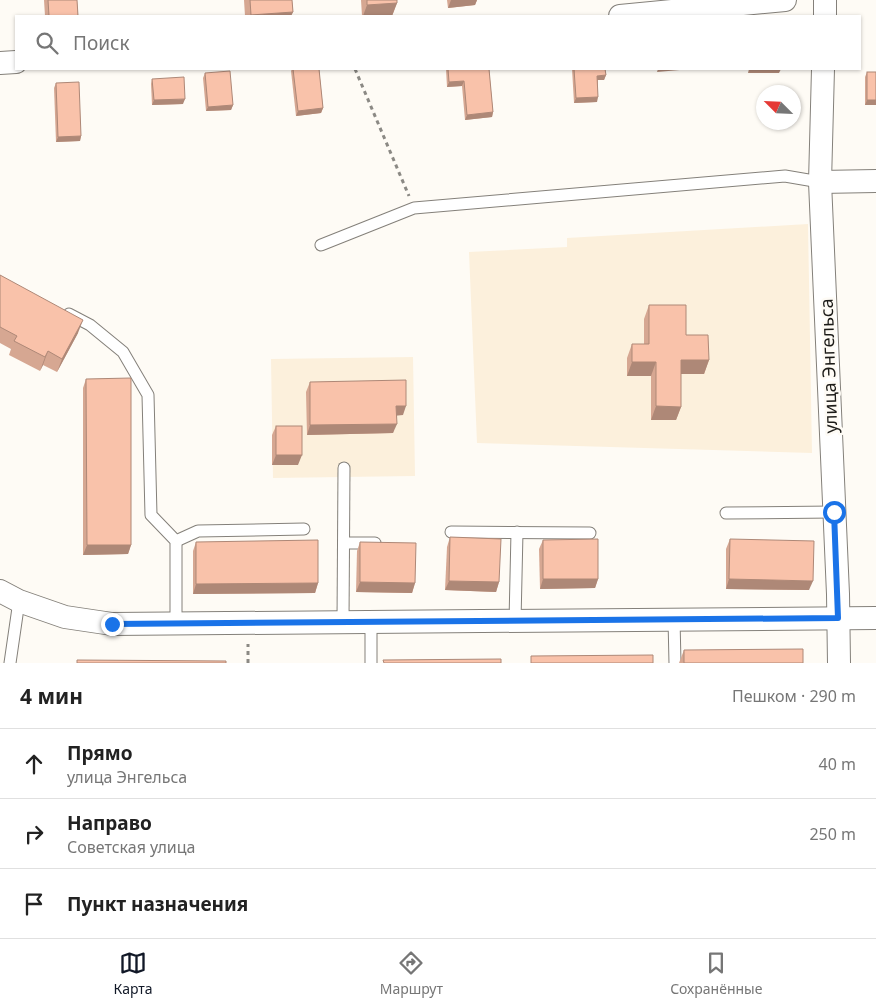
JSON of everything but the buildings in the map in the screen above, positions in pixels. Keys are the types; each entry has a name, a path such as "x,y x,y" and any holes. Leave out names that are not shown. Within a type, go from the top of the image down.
{"street":[{"path":"630,15 785,0"},
{"path":"825,0 825,15"},
{"path":"0,63 15,62"},
{"name":"улица Энгельса","path":"823,70 820,182 839,663"},
{"path":"820,182 876,181"},
{"path":"10,596 65,617 112,624 876,618"}],"lane":[{"path":"321,245 414,208 785,176 820,182"},
{"path":"57,308 90,326 123,352 148,395 151,515 176,541 176,624"},
{"path":"343,622 344,468"},
{"path":"726,513 834,512"},
{"path":"176,541 198,531 304,529"},
{"path":"451,532 590,533"},
{"path":"515,621 517,532"},
{"path":"344,543 390,543"},
{"path":"10,596 10,663"},
{"path":"674,619 675,663"},
{"path":"370,663 371,622"}],"path":[{"path":"355,70 414,208"}],"shaded area":[{"path":"808,224 812,453 477,443 469,252 567,247 567,238"},
{"path":"413,357 415,476 273,478 271,359"}],"route":[{"path":"112,624 838,618 834,512"}]}
